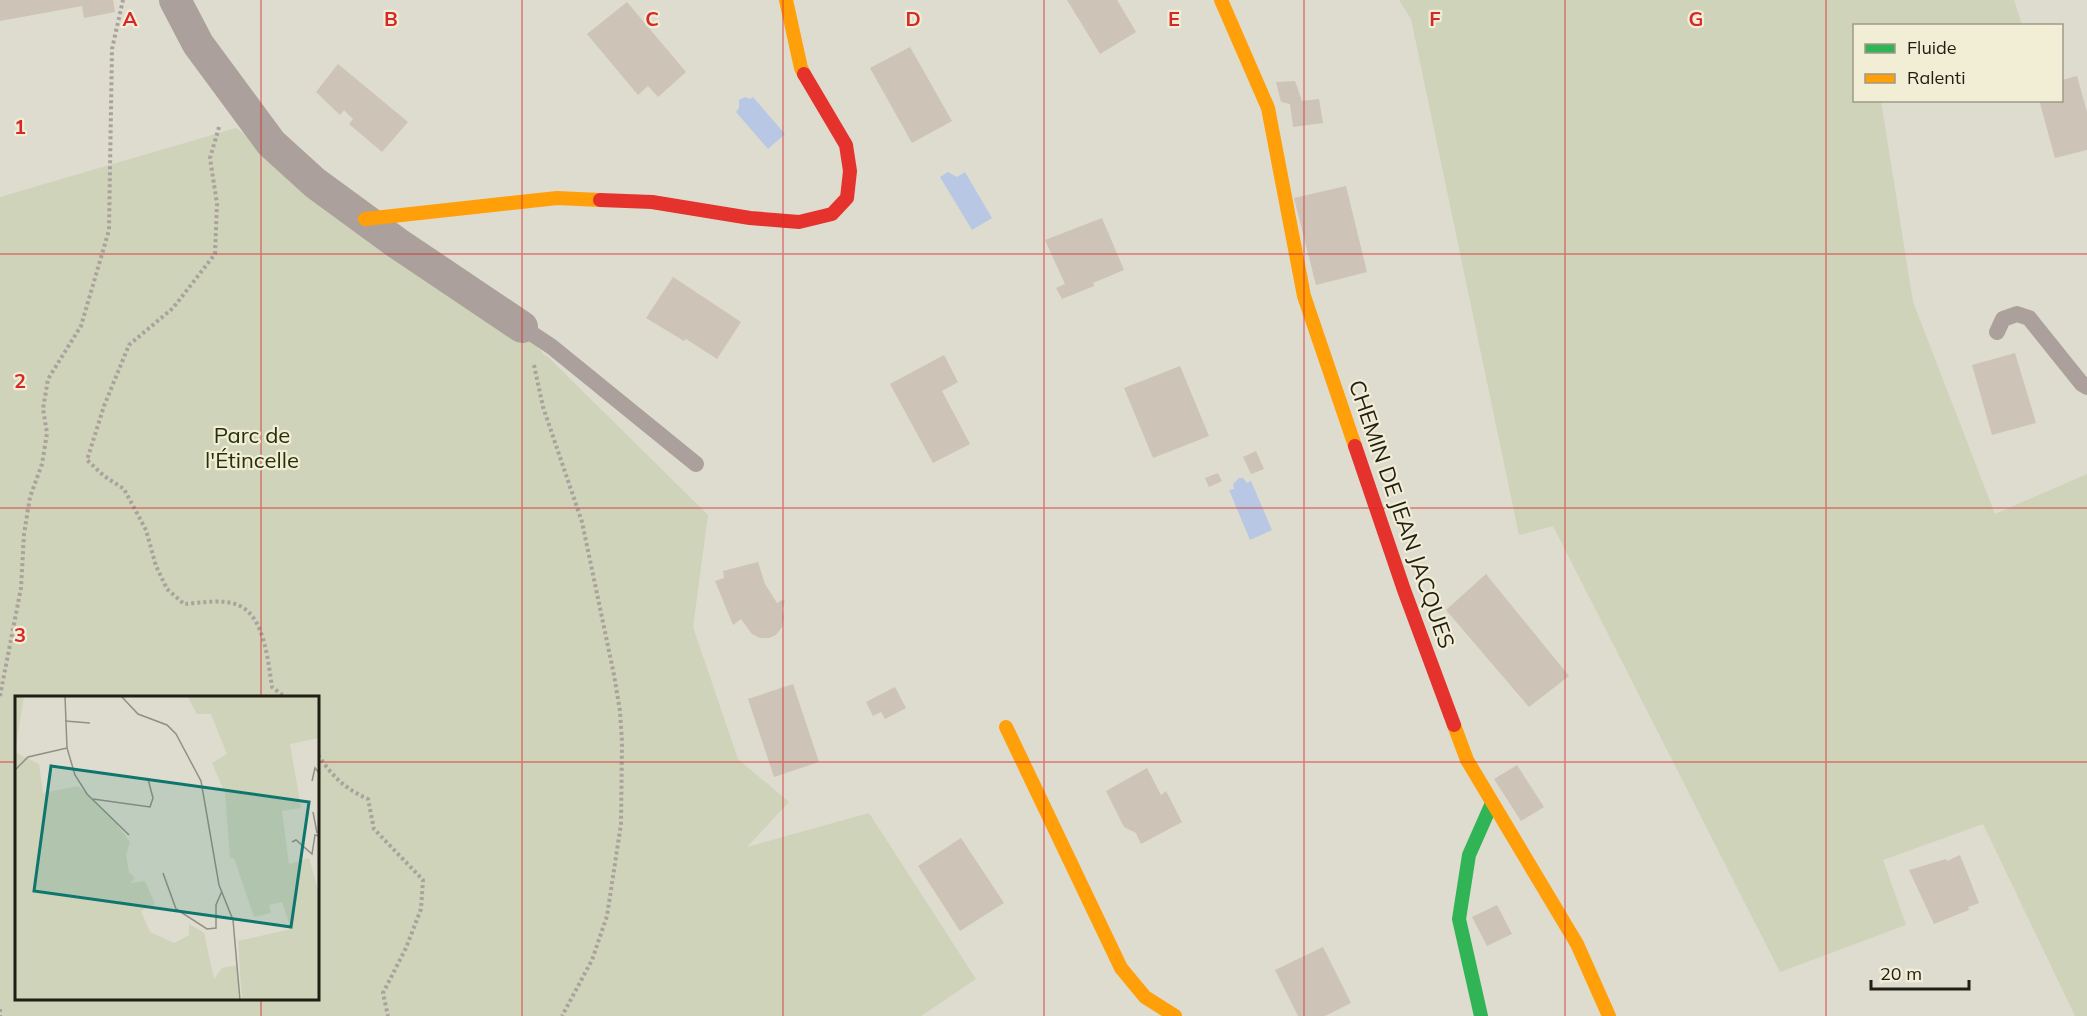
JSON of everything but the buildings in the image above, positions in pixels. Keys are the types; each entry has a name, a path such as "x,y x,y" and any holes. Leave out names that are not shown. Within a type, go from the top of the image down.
{"street":[{"path":"175,0 198,44 271,143 315,183 397,243 522,327"},
{"path":"365,219 557,198 652,202 750,218 799,222 832,214 847,198 850,171 846,145 801,68 786,0"},
{"name":"CHEMIN DE JEAN JACQUES","path":"1221,0 1268,108 1283,192 1308,307 1404,590 1467,760 1577,944 1609,1016"},
{"path":"1006,727 1121,968 1145,997 1175,1016"},
{"path":"1481,1016 1459,919 1469,855 1492,803"}],"lane":[{"path":"1998,332 2002,319 2016,314 2029,318 2082,384 2087,387"},
{"path":"522,327 552,347 696,464"}],"path":[{"path":"0,696 21,588 24,534 30,497 42,464 46,443 47,433 43,409 48,379 81,326 109,230 112,49 123,0"},
{"path":"221,121 210,158 217,204 215,254 173,308 129,345 104,406 87,460 104,476 124,489 146,530 156,566 167,589 175,597 184,604 218,602 240,605 256,620 267,657 272,687 283,696"},
{"path":"522,327 534,365 543,407 582,522 620,711 621,824 607,916 592,960 562,1016"},
{"path":"320,757 329,771 348,790 368,799 374,829 423,880 421,909 406,948 383,993 388,1016"},
{"path":"0,1009 0,1016"}],"green space":[{"path":"1399,0 2014,0 2022,24 1853,24 1853,102 1881,102 1913,302 1995,514 2087,474 2087,1016 2075,1016 1983,824 1883,860 1906,925 1780,972 1553,526 1519,535 1411,19"},
{"name":"Parc de l'Étincelle","path":"236,128 540,349 545,357 545,354 708,515 693,627 738,759 789,802 747,847 869,813 976,979 921,1016 0,1016 0,197"}],"water":[{"path":"745,97 750,99 753,97 785,134 768,149 736,112 739,108 739,100"},
{"path":"948,172 957,177 965,172 992,218 972,230 940,177"},
{"path":"1239,478 1243,478 1247,483 1251,481 1272,530 1250,540 1229,490 1234,489 1233,484"}],"traffic: fast":[{"path":"1481,1016 1459,919 1469,855 1492,803"}],"traffic: slow":[{"path":"786,0 804,74"},
{"path":"1221,0 1268,108 1304,296 1355,446"},
{"path":"365,219 557,198 600,200"},
{"path":"1454,725 1467,760 1577,944 1609,1016"},
{"path":"1006,727 1121,968 1145,997 1175,1016"}],"traffic: jam":[{"path":"600,200 652,202 750,218 799,222 832,214 847,198 850,171 846,145 804,74"},
{"path":"1355,446 1404,590 1454,725"}]}
